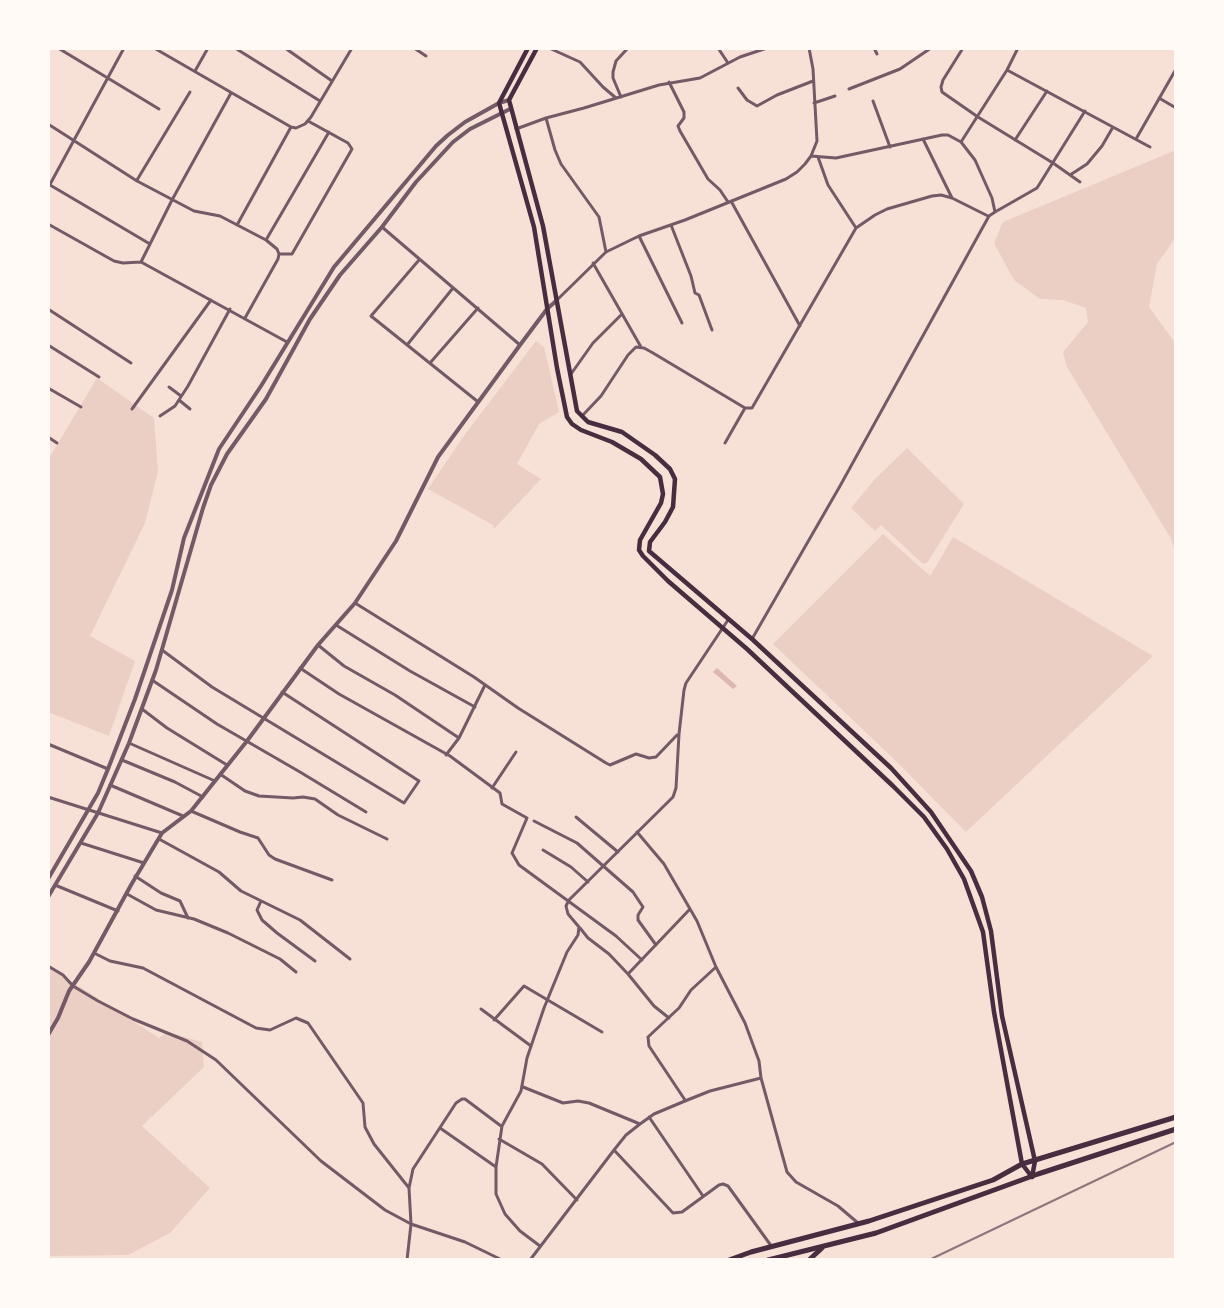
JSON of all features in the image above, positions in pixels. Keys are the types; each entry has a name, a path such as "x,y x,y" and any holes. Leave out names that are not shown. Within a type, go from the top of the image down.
{"main road":[{"path":"528,48 499,103 534,227 567,417 581,430 612,442 641,459 660,477 663,494 661,503 640,540 639,550 643,556 858,753 924,817 964,879 983,932 994,1012 1022,1164 1032,1178"},
{"path":"537,48 509,100 543,226 577,411 588,422 622,432 655,455 670,469 675,479 673,507 650,542 649,551 752,639 891,768 931,812 970,871 982,897 991,931 1002,1016 1035,1161 1032,1178"},
{"path":"858,753 866,746"},
{"path":"729,1260 765,1248 860,1224 993,1180 1022,1164 1176,1117"},
{"path":"765,1248 769,1260 876,1233 1176,1129"},
{"path":"809,1260 822,1248"},
{"path":"746,1254 750,1260"}],"street":[{"path":"58,48 159,109"},
{"path":"124,48 49,186 150,244"},
{"path":"154,48 291,127 300,127 308,121 352,48"},
{"path":"195,71 208,48"},
{"path":"235,48 320,101"},
{"path":"285,48 332,81"},
{"path":"414,48 426,56"},
{"path":"549,48 580,62 603,87 619,98"},
{"path":"718,48 729,63"},
{"path":"516,129 669,82 700,78 753,52 767,48"},
{"path":"48,1035 135,876 162,833 191,811 247,741 318,645 355,603 396,541 438,457 477,401 547,309 606,252 639,236 791,176 805,164 817,141 809,48"},
{"path":"874,48 877,54"},
{"path":"849,89 900,69 931,48"},
{"path":"963,48 940,87 947,97 1080,182"},
{"path":"619,98 613,72 616,61 627,49"},
{"path":"961,142 1007,70 1016,49"},
{"path":"1136,139 1176,69"},
{"path":"1007,70 1150,147"},
{"path":"1171,78 1176,80"},
{"path":"738,88 747,100 757,106 777,94 813,81"},
{"path":"669,82 684,112 679,128 708,179 729,201 800,326"},
{"path":"1015,140 1047,91"},
{"path":"137,181 190,92"},
{"path":"141,262 231,93"},
{"path":"814,103 835,96"},
{"path":"1159,98 1176,108"},
{"path":"48,879 88,810 108,769 135,699 172,590 184,538 219,449 261,386 334,267 436,146 465,122 509,100"},
{"path":"873,101 890,147"},
{"path":"48,897 98,813 129,743 162,650 211,485 227,454 266,399 310,319 340,275 382,227 416,182 453,142 470,129 510,109"},
{"path":"752,639 840,486 989,216 1033,192 1085,111"},
{"path":"546,118 561,164 599,217 606,252"},
{"path":"279,254 292,254 351,154 351,146 308,121"},
{"path":"48,124 137,181 194,212 212,213 237,225 266,240 277,249 279,254"},
{"path":"237,225 291,127"},
{"path":"1071,175 1091,160 1113,127"},
{"path":"266,240 329,132"},
{"path":"811,156 836,158 942,135 961,142 968,149 992,198 994,212"},
{"path":"923,139 952,198"},
{"path":"818,157 828,185 856,228"},
{"path":"593,263 641,347 745,408 752,408 845,243 856,228 874,214 898,205 941,195 989,216"},
{"path":"48,224 114,261 141,262 287,342"},
{"path":"671,225 691,276 695,293 699,295 712,330"},
{"path":"382,227 520,345"},
{"path":"639,236 681,323"},
{"path":"245,318 279,254"},
{"path":"419,260 371,316 477,401"},
{"path":"407,345 453,288"},
{"path":"132,410 212,300"},
{"path":"430,364 478,308"},
{"path":"48,309 131,363"},
{"path":"160,416 175,406 230,309"},
{"path":"569,375 593,343 622,314"},
{"path":"48,345 99,377"},
{"path":"581,417 601,396 633,349 641,347"},
{"path":"169,387 190,409"},
{"path":"48,388 81,407"},
{"path":"725,443 745,408"},
{"path":"48,437 57,443"},
{"path":"179,558 188,560"},
{"path":"355,603 610,765 632,755 657,757 679,734"},
{"path":"669,1018 654,1006 609,954 588,938 566,911 566,906 569,900 675,793 682,697 686,683 728,620"},
{"path":"336,625 410,671 475,707"},
{"path":"318,645 344,666 394,695 459,738"},
{"path":"162,650 206,684 404,803 418,781 282,693"},
{"path":"300,668 339,694 446,755 500,793 502,804 527,818 512,853 519,865 616,936 642,960"},
{"path":"152,680 218,724 366,812"},
{"path":"446,755 459,738 485,685"},
{"path":"142,709 167,729 226,765"},
{"path":"129,743 215,781"},
{"path":"48,744 108,769"},
{"path":"492,788 516,752"},
{"path":"122,760 203,796"},
{"path":"220,774 245,791 260,796 293,798 303,796 315,799 333,812 387,839"},
{"path":"110,785 185,817"},
{"path":"48,797 162,833"},
{"path":"191,811 252,835 261,841 274,859 332,880"},
{"path":"576,817 618,852"},
{"path":"534,821 577,843 638,897 643,907 638,920 656,945"},
{"path":"637,832 664,864 690,909 745,1023 759,1060 761,1078 787,1172 796,1182 838,1206 860,1224"},
{"path":"159,839 210,866 227,877 241,891 307,925 350,959"},
{"path":"81,843 144,863"},
{"path":"543,850 571,867 588,883"},
{"path":"135,876 161,893 180,901 188,918"},
{"path":"55,885 118,910"},
{"path":"127,894 156,910 204,922 254,945 296,972"},
{"path":"261,901 257,910 262,920 315,961"},
{"path":"628,974 690,909"},
{"path":"540,1246 513,1225 496,1194 499,1139 502,1126 523,1087 526,1058 567,952 577,938 579,927"},
{"path":"94,953 110,961 143,969 256,1028 270,1030 296,1017 308,1023 360,1096 363,1103 365,1127 374,1144 409,1188"},
{"path":"48,966 63,975 73,986 133,1019 187,1041 210,1056 321,1161 385,1210 411,1224 465,1242 502,1260"},
{"path":"685,1101 648,1042 651,1034 669,1018 691,990 716,967"},
{"path":"494,1020 524,986 602,1032"},
{"path":"481,1009 531,1046"},
{"path":"530,1260 626,1135 650,1117 685,1101 710,1091 761,1078"},
{"path":"523,1087 563,1103 578,1101 589,1103 640,1124"},
{"path":"407,1260 411,1224 409,1188 411,1176 416,1162 456,1103 462,1099 471,1103 502,1126"},
{"path":"650,1117 703,1196"},
{"path":"440,1128 496,1167"},
{"path":"499,1139 542,1164 577,1200"},
{"path":"614,1150 673,1212 682,1212 719,1185 728,1186 772,1247"}],"shaded area":[{"path":"1176,150 1176,237 1157,264 1149,307 1176,344 1176,553 1170,537 1067,367 1063,352 1088,322 1086,308 1063,300 1040,299 1014,280 994,243 1003,222"},
{"path":"536,341 544,347 559,412 539,424 517,464 541,479 494,529 493,525 428,489 463,437"},
{"path":"97,378 154,418 158,471 145,523 90,636 135,661 109,736 48,712 48,460"},
{"path":"907,448 964,504 927,563 923,564 881,525 875,531 851,508 875,479"},
{"path":"883,534 930,576 953,537 1153,656 966,832 897,762 773,644"},
{"path":"717,668 737,686 733,689 713,672"},
{"path":"48,966 159,1038 167,1032 202,1042 204,1067 142,1126 210,1188 170,1233 128,1255 48,1256"}],"railway":[{"path":"929,1260 1176,1142"}]}
